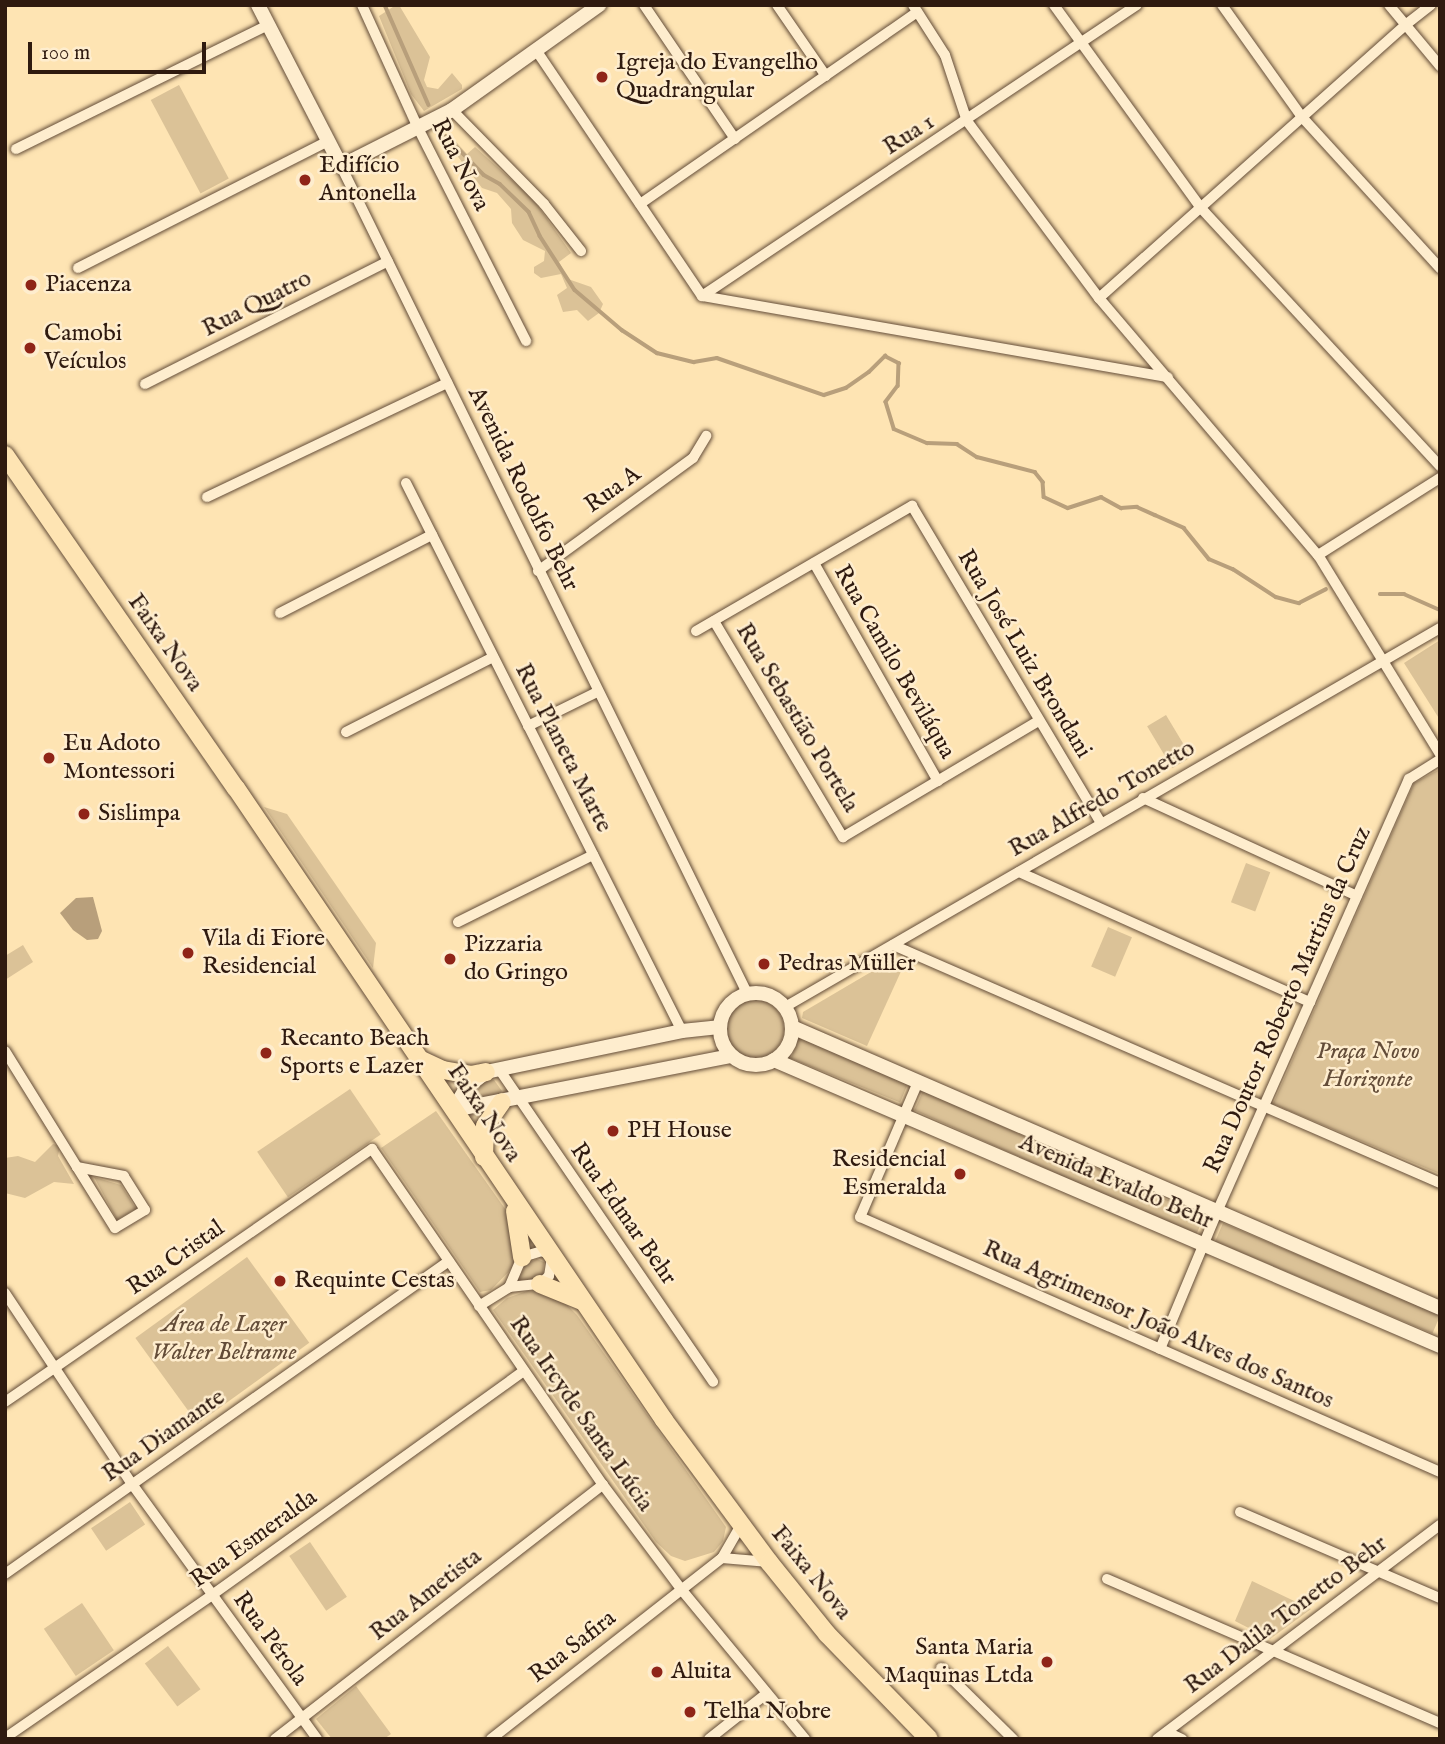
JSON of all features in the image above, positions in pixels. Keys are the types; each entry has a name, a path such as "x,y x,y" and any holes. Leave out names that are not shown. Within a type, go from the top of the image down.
{"highway":[{"name":"Faixa Nova","path":"5,455 582,1302 741,1525 827,1634 929,1739"},
{"path":"419,1059 443,1070 471,1075 492,1070"},
{"path":"484,1157 485,1126 510,1101"},
{"path":"511,1197 521,1234 522,1257"},
{"path":"540,1284 582,1302"}],"street":[{"name":"Avenida Rodolfo Behr","path":"258,5 341,166 747,993"},
{"name":"Rua Nova","path":"362,5 418,128 527,341"},
{"path":"341,166 452,110 599,5"},
{"path":"644,5 735,139"},
{"path":"777,5 826,76"},
{"path":"1054,5 1200,207 1440,466"},
{"name":"Rua 1","path":"702,296 1137,5"},
{"path":"1222,5 1302,117 1440,268"},
{"path":"1389,5 1440,66"},
{"path":"1098,298 1404,26 1432,5"},
{"path":"640,204 826,76 915,8 945,55 967,121 1098,298 1318,555 1353,617 1440,754"},
{"path":"16,149 268,25"},
{"path":"536,50 702,296 1168,377"},
{"path":"452,110 544,204 580,251"},
{"path":"78,268 328,141"},
{"name":"Rua Quatro","path":"145,384 388,261"},
{"path":"207,497 447,383"},
{"name":"Rua A","path":"538,571 693,458 706,436"},
{"path":"1318,555 1440,478"},
{"name":"Rua Planeta Marte","path":"406,483 682,1031"},
{"name":"Rua José Luiz Brondani","path":"814,563 912,506 1038,722 1101,823"},
{"path":"280,613 432,535"},
{"path":"696,631 814,563"},
{"name":"Rua Camilo Beviláqua","path":"814,563 938,781"},
{"name":"Rua Sebastião Portela","path":"714,621 843,837 938,781"},
{"name":"Rua Alfredo Tonetto","path":"785,1007 1440,628"},
{"path":"346,732 493,657"},
{"path":"528,726 597,692"},
{"path":"938,781 1038,722"},
{"name":"Rua Doutor Roberto Martins da Cruz","path":"1160,1349 1217,1212 1409,779 1440,760"},
{"path":"1143,798 1357,896"},
{"path":"458,922 593,856"},
{"path":"1019,872 1310,1002"},
{"path":"893,945 1440,1183"},
{"path":"747,993 768,995 785,1007 792,1027 785,1052 775,1060 760,1065 744,1063 731,1056 722,1043 719,1027 723,1012 733,1000 747,993"},
{"path":"453,1110 467,1087 492,1070 682,1031 719,1027"},
{"name":"Avenida Evaldo Behr","path":"792,1027 1440,1308"},
{"path":"5,1051 76,1167 115,1228 145,1210 124,1176 76,1167"},
{"path":"453,1110 731,1056"},
{"name":"Avenida Evaldo Behr","path":"775,1060 1440,1346"},
{"name":"Rua Edmar Behr","path":"492,1070 510,1101 713,1382"},
{"path":"905,1116 918,1082"},
{"name":"Rua Agrimensor João Alves dos Santos","path":"905,1116 860,1217 1440,1472"},
{"name":"Rua Ircyde Santa Lúcia","path":"372,1149 603,1485 681,1589 805,1739"},
{"name":"Rua Cristal","path":"5,1402 372,1149"},
{"path":"480,1306 509,1287 540,1284 549,1276 552,1256 541,1251 522,1257 509,1287"},
{"name":"Rua Diamante","path":"5,1574 449,1261"},
{"name":"Rua Pérola","path":"5,1293 132,1484 317,1739"},
{"name":"Rua Esmeralda","path":"5,1738 212,1595 524,1371"},
{"name":"Rua Ametista","path":"275,1739 603,1485"},
{"path":"1240,1512 1440,1598"},
{"path":"741,1525 722,1558 769,1562"},
{"name":"Rua Dalila Tonetto Behr","path":"1162,1735 1440,1525"},
{"name":"Rua Safira","path":"491,1739 722,1558"},
{"path":"1107,1579 1440,1723"},
{"path":"941,1668 1013,1739"},
{"path":"709,1739 766,1694"},
{"path":"1162,1735 1182,1739"}],"green space":[{"path":"399,5 430,57 424,80 427,87 438,89 452,73 462,85 462,89 424,111 411,94 379,16"},
{"path":"179,85 229,179 201,194 151,100"},
{"path":"449,134 467,154 475,147 533,199 571,253 559,262 568,279 591,287 603,304 599,313 588,321 577,310 563,312 557,295 567,288 561,274 541,278 534,273 534,267 544,261 545,251 523,240 512,223 511,209 497,193 482,188 442,136"},
{"path":"1440,640 1440,720 1404,663"},
{"path":"1166,715 1191,757 1172,768 1147,726"},
{"name":"Praça Novo Horizonte","path":"1440,769 1440,1174 1273,1104 1414,783"},
{"path":"264,807 287,814 376,943 373,968"},
{"path":"1246,863 1270,872 1255,912 1231,902"},
{"path":"1108,927 1132,937 1115,977 1091,967"},
{"path":"23,945 33,962 5,980 5,956"},
{"path":"888,962 903,967 867,1046 802,1018 803,1012"},
{"path":"755,1000 771,1005 779,1013 784,1029 779,1045 771,1053 755,1058 739,1053 731,1045 726,1029 731,1013 739,1005"},
{"path":"799,1038 908,1082 900,1103 791,1058"},
{"path":"489,1079 494,1080 502,1091 498,1097 465,1101 471,1092"},
{"path":"350,1089 381,1135 288,1197 257,1152"},
{"path":"923,1091 1204,1216 1196,1235 914,1110"},
{"path":"436,1111 508,1213 518,1250 514,1266 491,1290 480,1292 381,1148"},
{"path":"53,1144 60,1146 58,1156 74,1184 54,1182 25,1198 5,1193 5,1158 18,1156 35,1162"},
{"path":"94,1177 121,1185 136,1209 117,1220"},
{"path":"1223,1223 1440,1315 1432,1334 1215,1241"},
{"name":"Área de Lazer Walter Beltrame","path":"247,1257 309,1343 198,1424 135,1338"},
{"path":"537,1259 544,1262 543,1274 536,1279 517,1281 526,1264"},
{"path":"527,1291 545,1292 562,1300 577,1315 726,1527 723,1541 714,1552 685,1561 671,1556 656,1542 493,1310 507,1298"},
{"path":"130,1502 145,1524 106,1551 91,1528"},
{"path":"310,1542 347,1597 326,1611 289,1556"},
{"path":"1252,1581 1311,1609 1270,1639 1235,1621"},
{"path":"82,1603 114,1650 76,1676 44,1629"},
{"path":"168,1646 200,1689 177,1707 145,1663"},
{"path":"356,1686 391,1734 384,1739 332,1739 316,1719"}],"shaded area":[{"path":"93,897 102,931 98,939 87,940 73,930 60,913 76,898"}],"waterway":[{"path":"385,5 429,105"},
{"path":"446,136 484,175 500,184 529,212 540,236 575,290 622,330 657,353 694,362 717,358 824,395 846,388 869,372 885,356 899,363 898,386 886,402 894,429 927,443 957,444 977,457 1035,472 1043,482 1044,497 1068,508 1101,497 1121,508 1137,507 1184,528 1209,559 1233,569 1276,597 1299,603 1326,589"},
{"path":"1380,594 1404,594 1440,610"}],"place":[{"name":"Igreja do Evangelho Quadrangular","path":"602,77"},
{"name":"Edifício Antonella","path":"305,180"},
{"name":"Piacenza","path":"31,285"},
{"name":"Camobi Veículos","path":"30,348"},
{"name":"Eu Adoto Montessori","path":"49,758"},
{"name":"Sislimpa","path":"84,814"},
{"name":"Vila di Fiore Residencial","path":"188,953"},
{"name":"Pizzaria do Gringo","path":"450,959"},
{"name":"Pedras Müller","path":"764,964"},
{"name":"Recanto Beach Sports e Lazer","path":"266,1053"},
{"name":"PH House","path":"613,1131"},
{"name":"Residencial Esmeralda","path":"960,1174"},
{"name":"Requinte Cestas","path":"280,1281"},
{"name":"Santa Maria Maquinas Ltda","path":"1047,1662"},
{"name":"Aluita","path":"657,1672"},
{"name":"Telha Nobre","path":"690,1712"}]}
